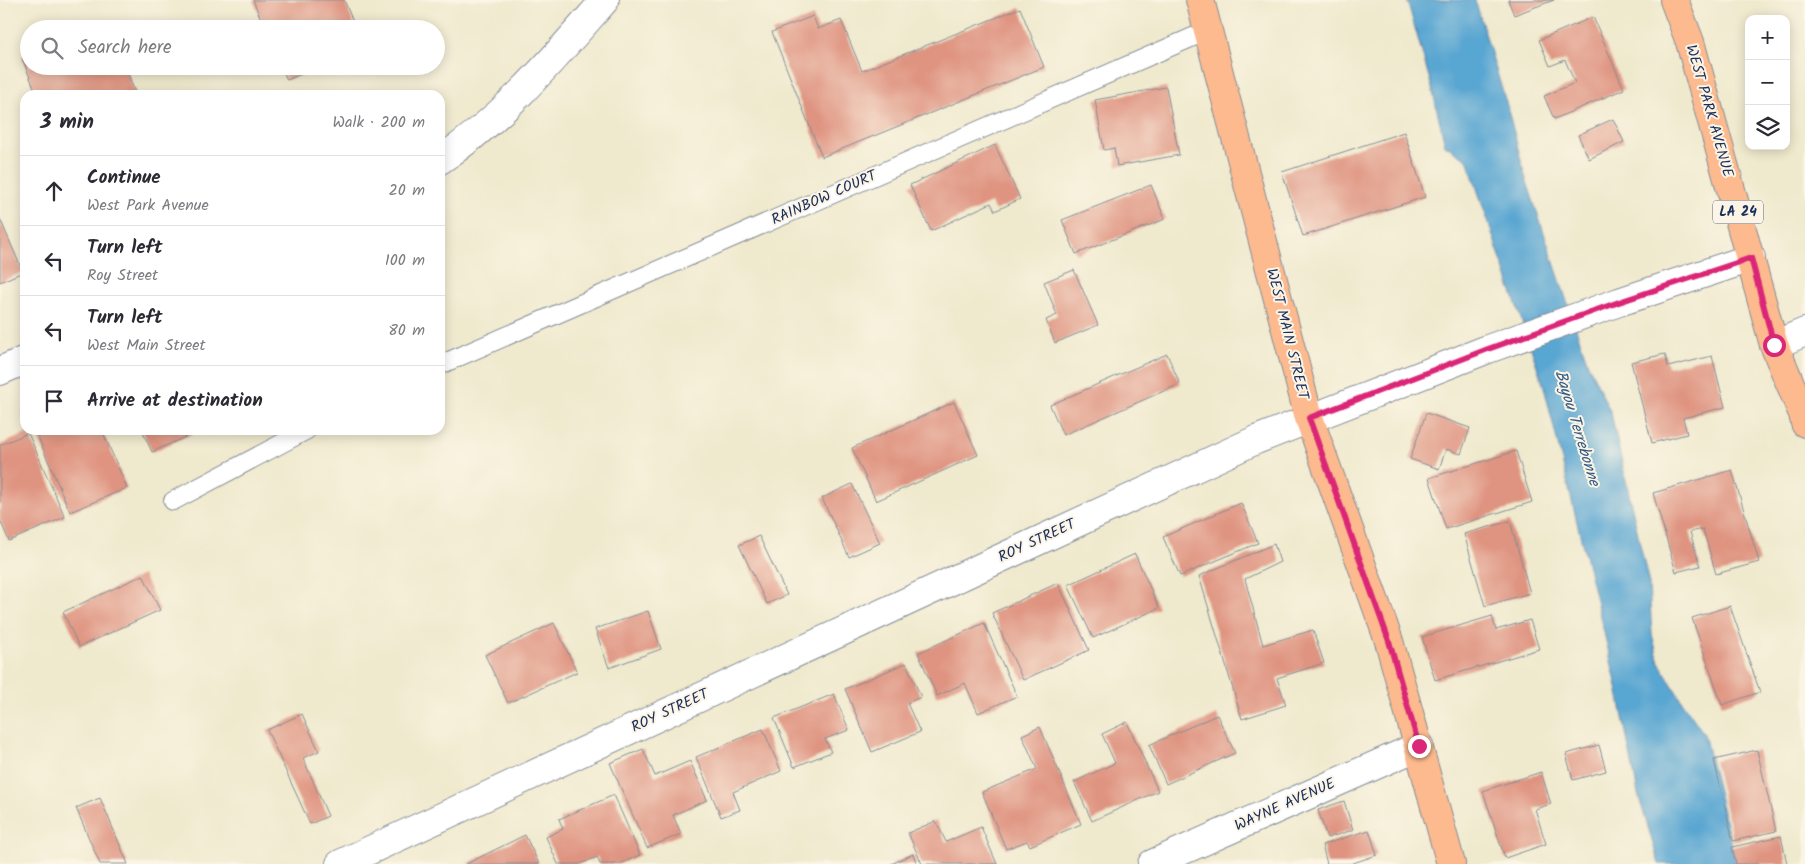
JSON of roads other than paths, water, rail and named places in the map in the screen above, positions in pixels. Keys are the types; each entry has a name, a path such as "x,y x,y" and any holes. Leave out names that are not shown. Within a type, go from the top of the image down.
{"main road":[{"name":"WEST MAIN STREET","path":"1200,0 1309,418 1389,641 1451,864"},
{"name":"WEST PARK AVENUE","path":"1680,2 1774,345 1805,423"}],"street":[{"path":"445,156 474,136 539,76 605,0"},
{"name":"ROY STREET","path":"340,864 1256,440 1488,349 1619,302 1751,258"},
{"path":"1774,345 1805,332"},
{"path":"0,371 20,362"},
{"name":"WAYNE AVENUE","path":"1152,864 1419,746"}],"lane":[{"name":"RAINBOW COURT","path":"445,363 1209,30"},
{"path":"173,501 298,435"}],"water":[{"name":"Bayou Terrebonne","path":"1407,0 1475,0 1508,109 1525,176 1588,364 1611,413 1649,584 1652,634 1659,662 1684,705 1704,734 1736,864 1659,864 1638,794 1616,682 1544,387 1467,159 1445,145 1432,88"}]}
